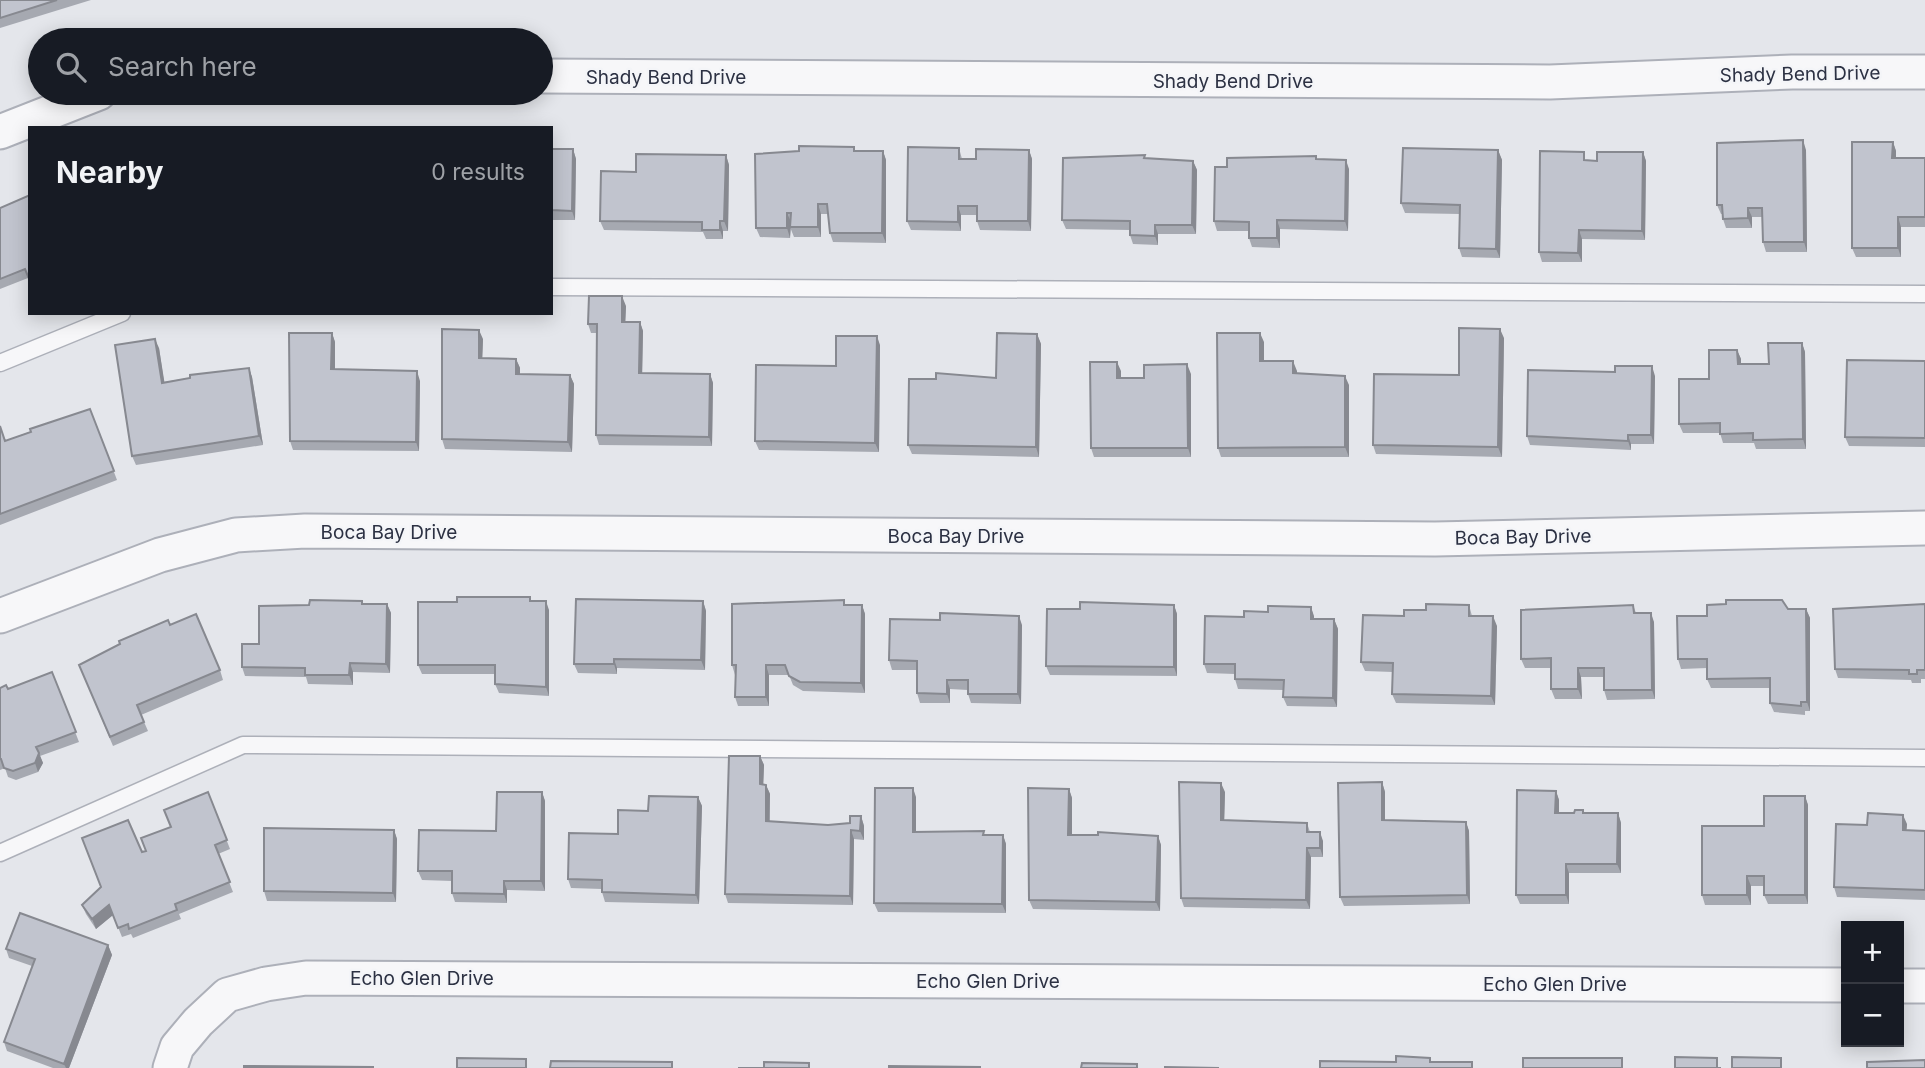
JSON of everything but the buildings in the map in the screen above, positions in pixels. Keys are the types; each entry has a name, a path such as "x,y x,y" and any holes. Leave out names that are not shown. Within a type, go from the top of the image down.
{"street":[{"name":"Shady Bend Drive","path":"553,76 1550,82 1791,72 1925,72"},
{"path":"0,132 69,105"},
{"name":"Boca Bay Drive","path":"0,616 160,555 236,535 305,531 1435,539 1925,528"},
{"name":"Echo Glen Drive","path":"170,1068 177,1047 198,1021 227,995 266,984 306,978 1841,985"},
{"path":"1904,986 1925,986"}],"lane":[{"path":"553,287 1925,295"},
{"path":"0,363 116,315"},
{"path":"0,853 243,745 1925,758"}]}
